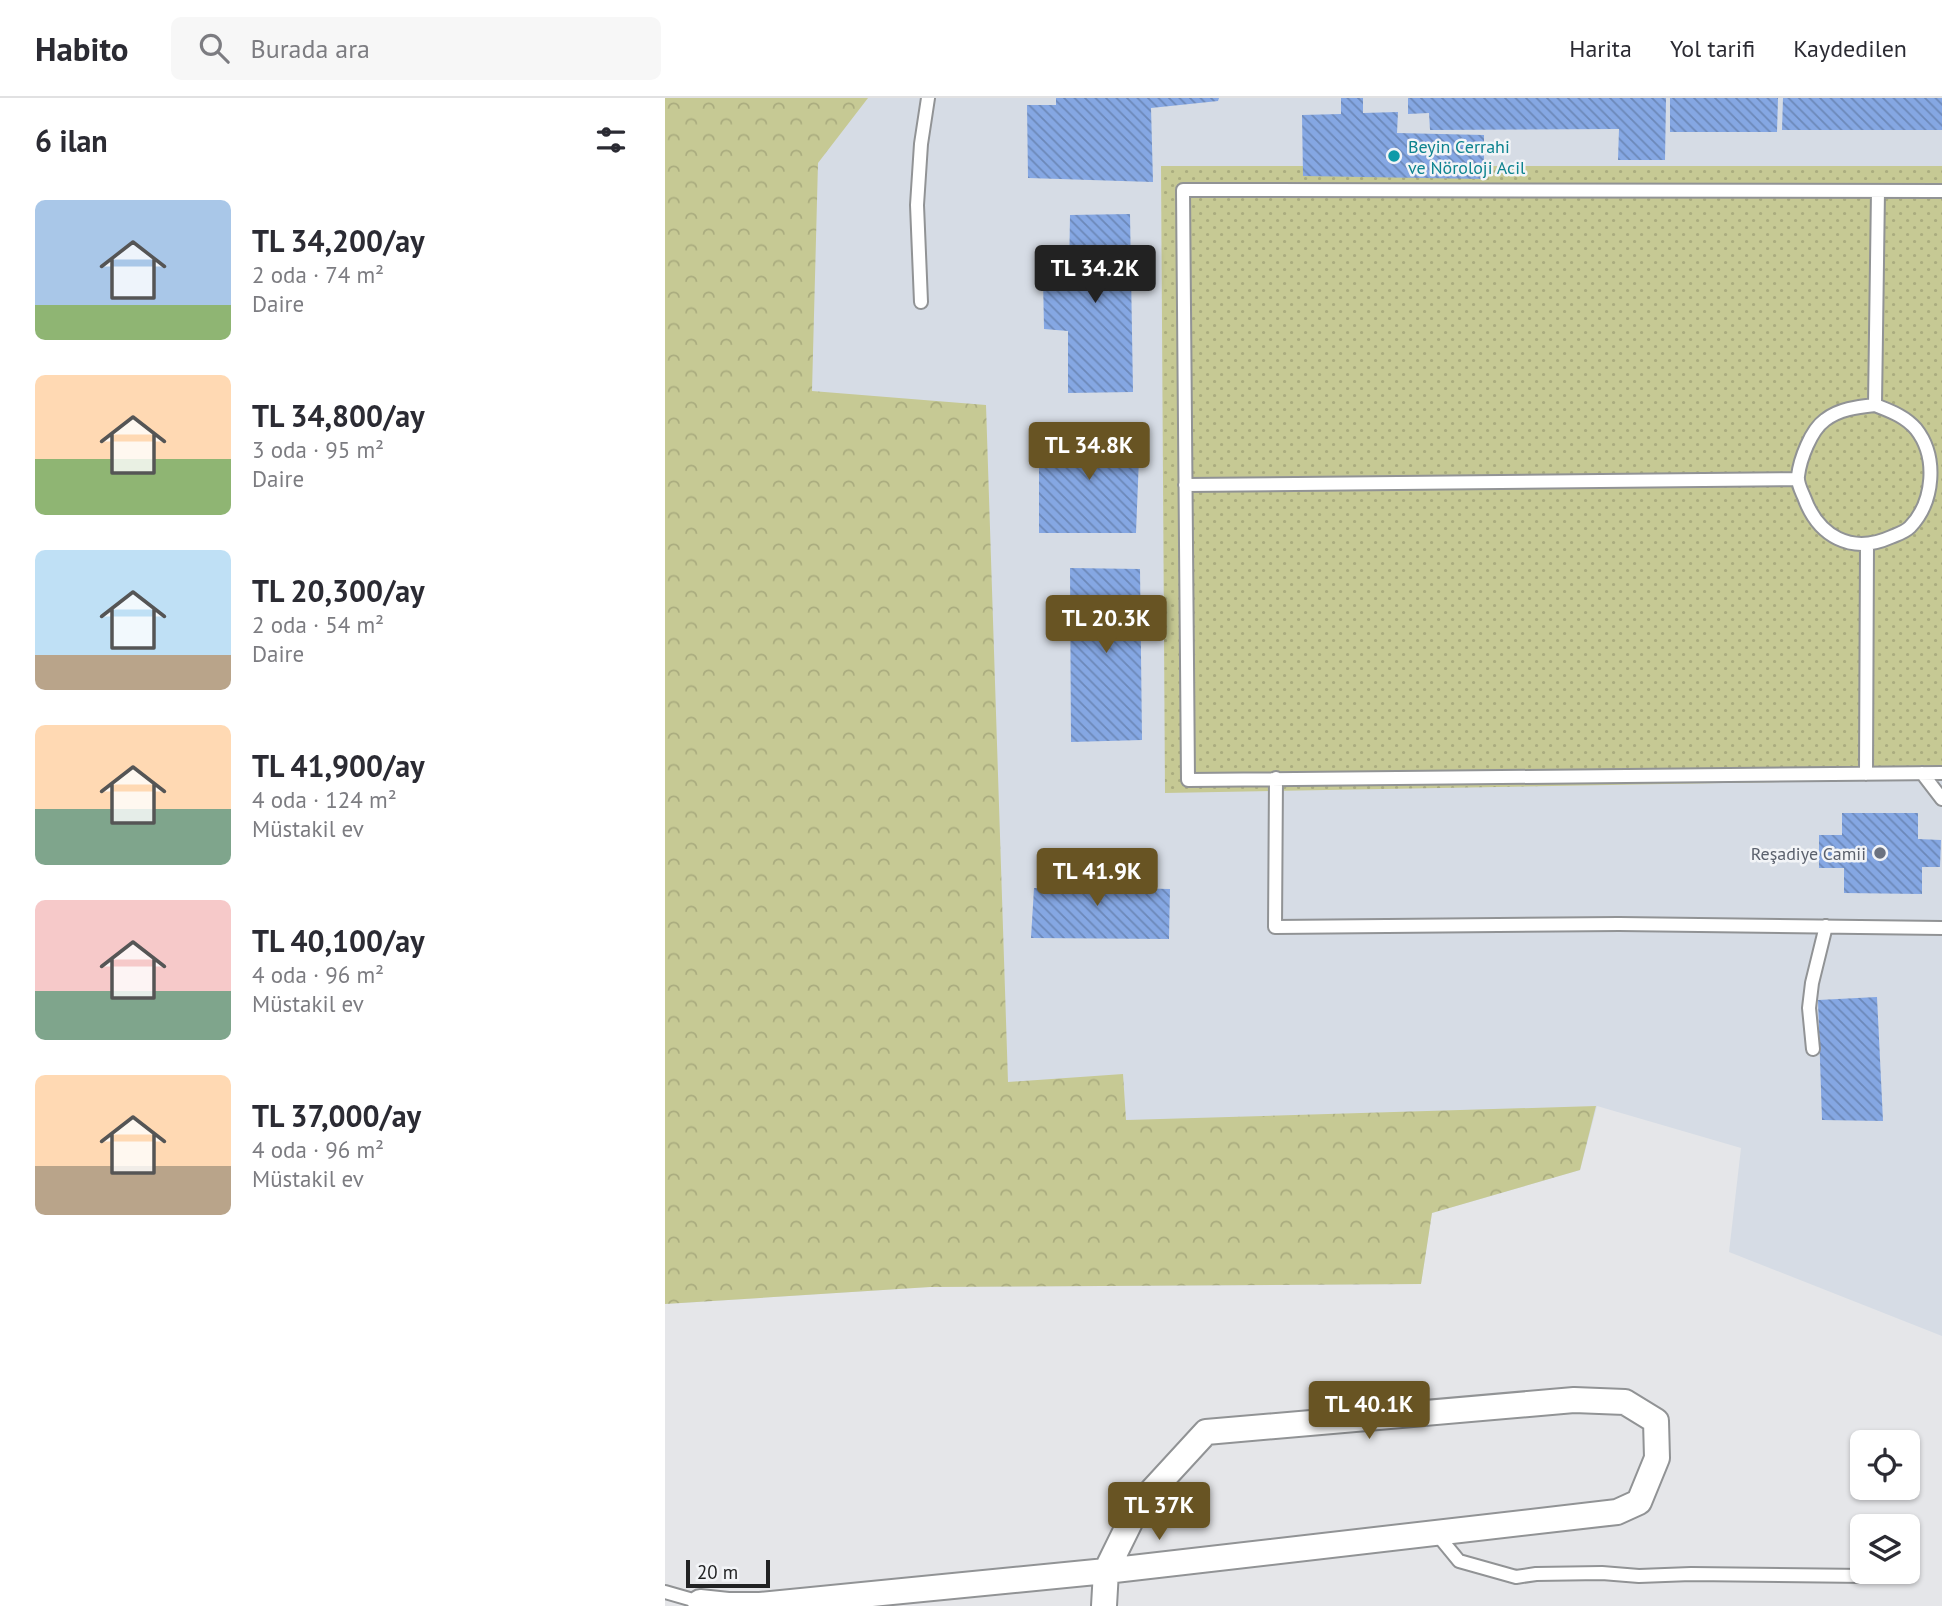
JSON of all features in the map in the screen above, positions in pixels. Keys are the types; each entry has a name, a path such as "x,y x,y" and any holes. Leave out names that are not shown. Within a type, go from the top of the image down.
{"street":[{"path":"700,1604 761,1605 1106,1571 1617,1512 1639,1503 1657,1458 1656,1421 1625,1402 1574,1400 1206,1432 1138,1506 1106,1571 1104,1606"}],"lane":[{"path":"921,302 917,205 921,144 928,98"},
{"path":"1942,191 1183,190 1188,780 1942,773"},
{"path":"1875,405 1878,191"},
{"path":"1875,405 1898,413 1916,429 1928,454 1936,482 1923,509 1908,529 1883,541 1867,544 1843,542 1826,532 1809,512 1797,479 1807,443 1824,420 1847,408 1875,405"},
{"path":"1185,485 1797,479"},
{"path":"1866,774 1867,544"},
{"path":"1921,773 1942,799"},
{"path":"1276,778 1275,927 1605,924 1942,928"},
{"path":"1813,1049 1808,1008 1826,926"},
{"path":"1436,1533 1459,1561 1516,1577 1601,1573 1639,1576 1850,1576"},
{"path":"665,1592 700,1604"}],"shaded area":[{"path":"665,98 1942,98 1942,1336 1729,1252 1741,1148 1597,1106 1580,1170 1432,1213 1421,1284 930,1287 665,1304"}],"green space":[{"path":"665,98 868,98 818,163 812,391 986,405 1008,1082 1123,1074 1126,1120 1596,1106 1580,1170 1432,1213 1421,1284 930,1287 665,1304"},
{"path":"1161,166 1942,166 1942,779 1165,793"}],"building":[{"path":"1056,98 1219,98 1218,101 1151,108 1153,182 1028,178 1027,105 1056,105"},
{"name":"Beyin Cerrahi ve Nöroloji Acil","path":"1341,98 1363,98 1363,113 1398,112 1397,133 1484,135 1484,179 1303,176 1302,115 1341,114"},
{"path":"1408,98 1666,98 1665,160 1618,160 1619,129 1430,130 1429,113 1408,114"},
{"path":"1670,98 1778,98 1777,132 1670,132"},
{"path":"1783,98 1942,98 1942,130 1782,130"},
{"path":"1130,214 1133,392 1068,393 1068,331 1044,329 1043,277 1069,278 1070,215"},
{"path":"1039,432 1140,432 1136,533 1039,533"},
{"path":"1070,568 1140,569 1142,740 1071,742"},
{"name":"Reşadiye Camii","path":"1842,813 1918,813 1918,839 1941,840 1940,867 1922,867 1922,894 1844,893 1844,868 1819,868 1819,835 1842,835"},
{"path":"1052,852 1077,853 1078,887 1170,889 1169,939 1031,938 1034,888 1049,888"},
{"path":"1877,997 1883,1121 1822,1120 1818,1000"}],"place":[{"name":"Beyin Cerrahi ve Nöroloji Acil","path":"1394,156"},
{"name":"Reşadiye Camii","path":"1880,853"}]}
